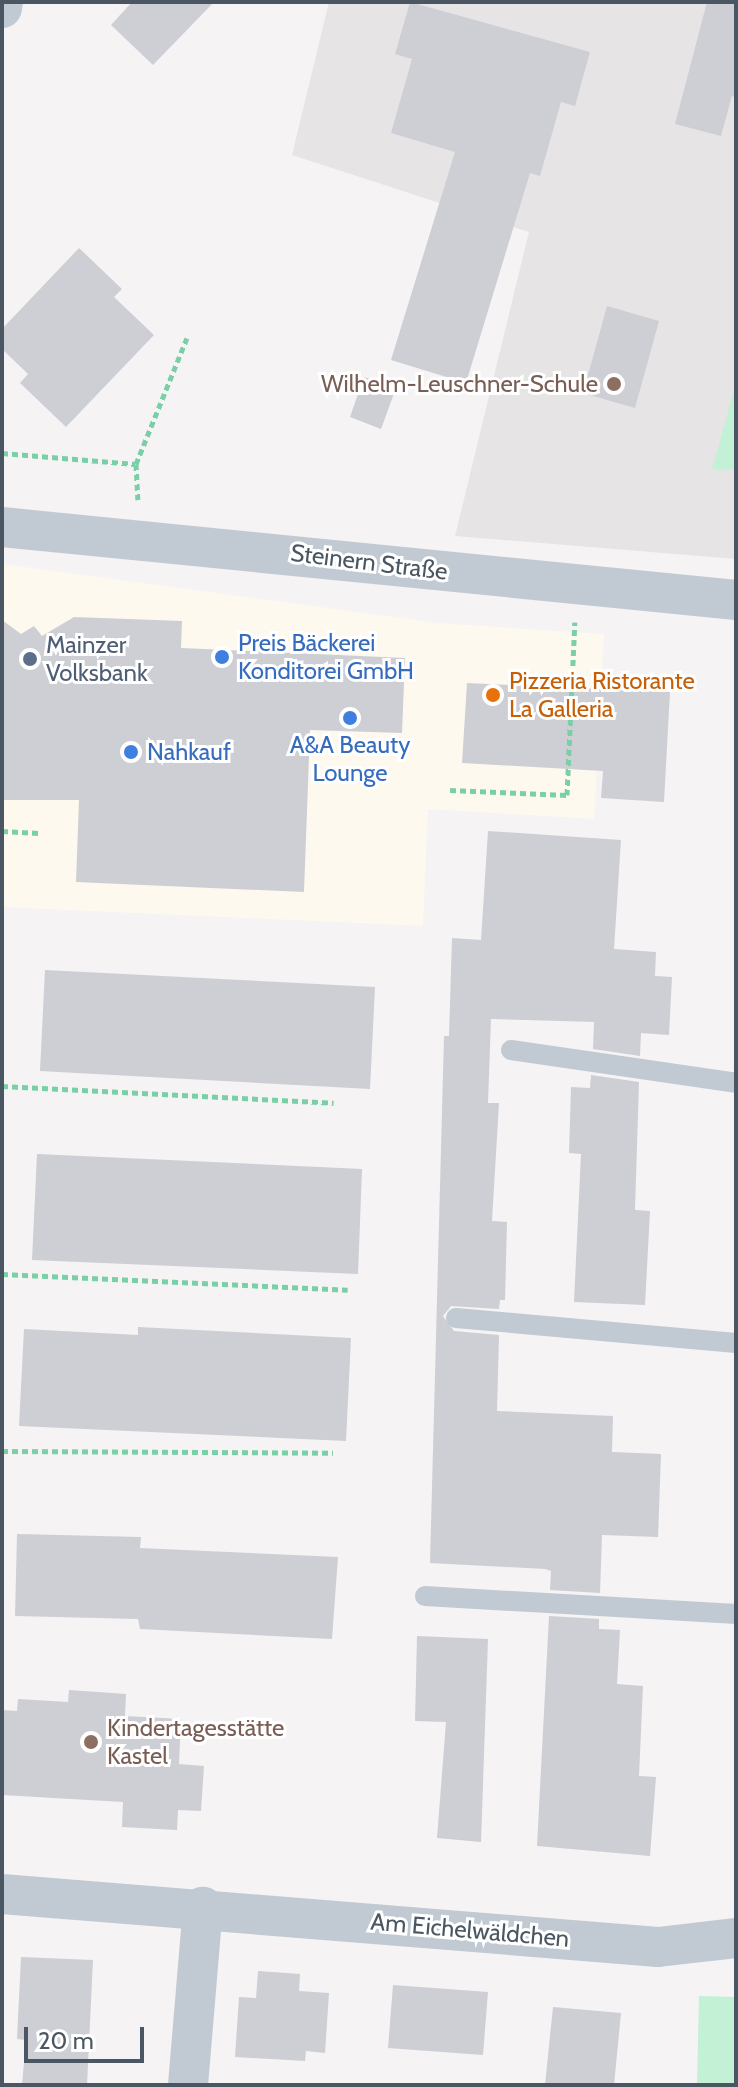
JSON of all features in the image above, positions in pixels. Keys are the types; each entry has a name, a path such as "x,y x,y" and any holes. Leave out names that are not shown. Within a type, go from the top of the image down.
{"street":[{"name":"Steinern Straße","path":"2,527 736,600"},
{"name":"Am Eichelwäldchen","path":"2,1894 203,1907 658,1947 736,1938"},
{"path":"188,2085 203,1907"}],"lane":[{"path":"511,1050 736,1083"},
{"path":"456,1318 736,1343"},
{"path":"425,1596 736,1614"}],"path":[{"path":"139,540 136,464 187,338"},
{"path":"2,453 136,464"},
{"path":"450,790 567,795 576,585"},
{"path":"2,831 39,833"},
{"path":"2,1086 334,1103"},
{"path":"2,1274 348,1290"},
{"path":"2,1451 333,1453"}],"shaded area":[{"name":"Wilhelm-Leuschner-Schule","path":"329,2 736,2 736,559 455,536 529,232 292,155"},
{"path":"2,564 438,623 604,634 594,819 428,809 423,926 2,907"}],"green space":[{"path":"736,383 736,470 712,469"},
{"path":"699,1996 736,1997 736,2085 697,2085"}],"building":[{"path":"132,2 214,2 153,65 111,25"},
{"path":"410,2 590,52 575,106 561,102 540,176 530,173 466,383 391,360 455,152 391,133 412,59 395,54"},
{"path":"707,2 736,2 736,97 732,96 721,136 675,124"},
{"path":"79,248 122,289 114,297 154,335 66,427 20,383 28,374 2,349 2,329"},
{"path":"607,306 659,321 635,408 583,393"},
{"path":"364,377 396,388 381,429 350,417"},
{"path":"74,617 182,621 181,648 405,658 402,733 310,730 304,892 76,882 79,800 2,800 2,620 21,634 34,626 42,636"},
{"path":"467,683 670,692 664,802 601,798 603,771 462,763"},
{"path":"488,831 621,840 614,949 656,952 655,976 672,977 669,1035 641,1033 640,1056 593,1049 594,1022 491,1019 488,1103 499,1103 492,1221 507,1222 505,1300 500,1300 499,1309 451,1306 443,1316 454,1331 499,1335 497,1411 613,1416 612,1452 661,1454 658,1537 602,1535 600,1593 550,1590 551,1571 545,1569 430,1563 444,1036 449,1036 452,938 481,940"},
{"path":"45,970 375,987 370,1089 40,1071"},
{"path":"591,1075 639,1082 635,1210 650,1211 645,1305 574,1302 581,1154 569,1153 571,1087 590,1088"},
{"path":"37,1154 362,1169 358,1274 32,1260"},
{"path":"138,1327 351,1338 346,1441 19,1426 24,1329 138,1335"},
{"path":"17,1534 141,1537 140,1548 338,1557 332,1639 140,1629 138,1619 15,1616"},
{"path":"549,1616 599,1619 599,1629 620,1630 617,1684 643,1686 639,1776 656,1777 650,1856 537,1846"},
{"path":"417,1636 488,1639 481,1842 437,1838 446,1722 415,1721"},
{"name":"Kindertagesstätte Kastel","path":"69,1690 126,1694 125,1716 181,1719 179,1764 204,1766 201,1811 178,1810 177,1830 122,1827 123,1802 2,1795 2,1710 17,1711 18,1699 68,1702"},
{"path":"21,1957 93,1960 87,2085 22,2085 26,2040 17,2039"},
{"path":"258,1971 300,1974 299,1991 329,1993 325,2053 306,2051 305,2061 235,2057 239,1997 256,1998"},
{"path":"393,1985 488,1992 483,2055 388,2048"},
{"path":"553,2007 621,2013 614,2085 545,2085"}],"place":[{"name":"Wilhelm-Leuschner-Schule","path":"614,384"},
{"name":"Preis Bäckerei Konditorei GmbH","path":"222,657"},
{"name":"Mainzer Volksbank","path":"30,659"},
{"name":"Pizzeria Ristorante La Galleria","path":"493,695"},
{"name":"A&A Beauty Lounge","path":"350,718"},
{"name":"Nahkauf","path":"131,752"},
{"name":"Kindertagesstätte Kastel","path":"91,1742"}]}
